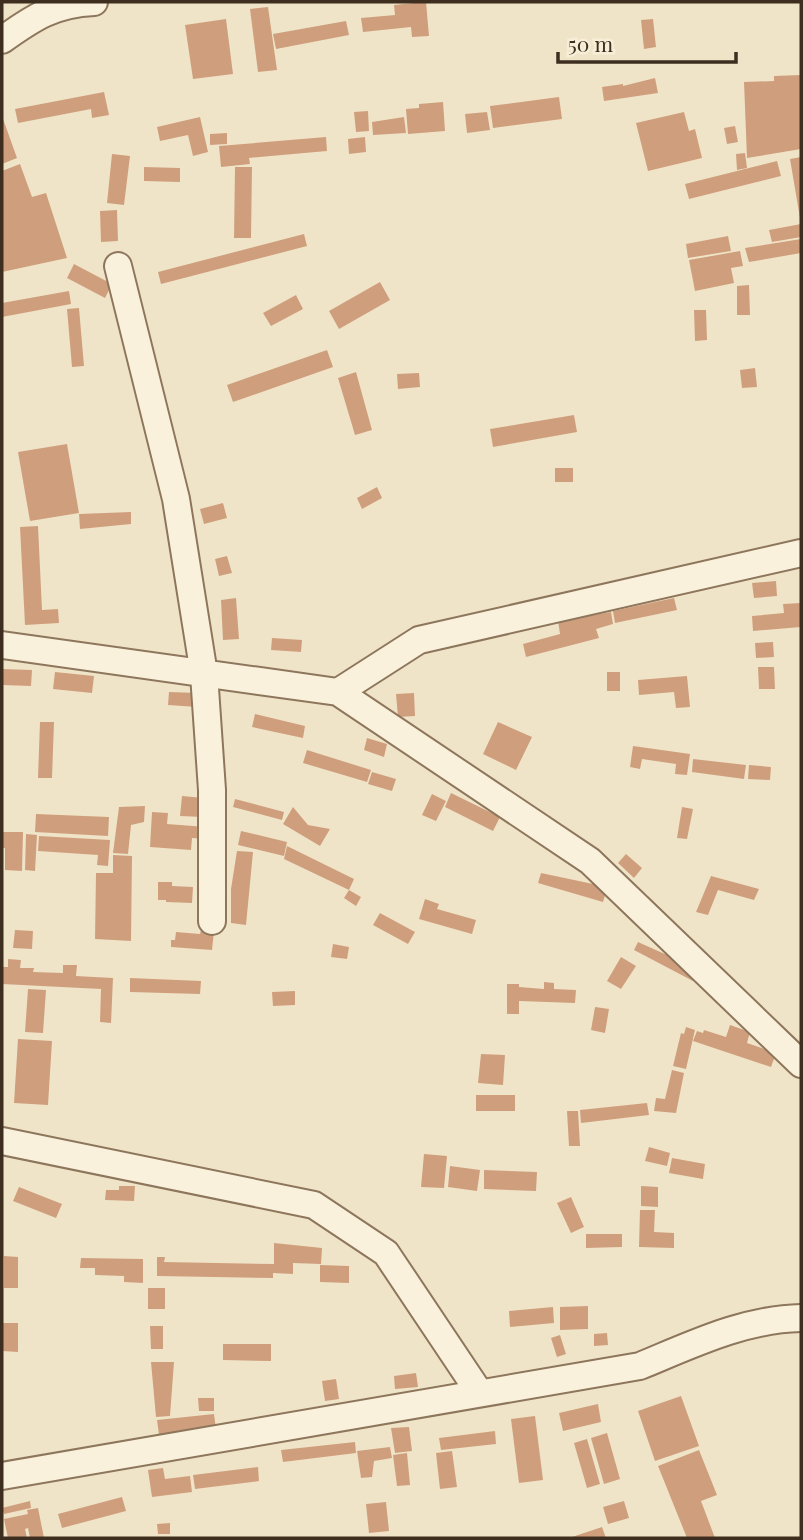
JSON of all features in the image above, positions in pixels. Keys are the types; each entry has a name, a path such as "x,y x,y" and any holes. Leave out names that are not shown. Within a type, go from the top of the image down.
{"street":[{"path":"2,40 35,16 68,3 94,2"},
{"path":"118,266 176,499 204,674 212,790 212,921"},
{"path":"338,692 419,640 801,553"},
{"path":"2,645 338,692 590,861 801,1064"},
{"path":"2,1141 314,1205 386,1253 479,1392"},
{"path":"2,1476 639,1366 717,1334 785,1318 801,1318"}],"building":[{"path":"426,2 429,36 412,37 411,27 363,32 361,18 395,15 394,5"},
{"path":"268,7 277,70 258,72 250,9"},
{"path":"226,19 233,74 193,79 185,25"},
{"path":"653,19 656,47 644,49 641,20"},
{"path":"346,21 349,35 276,49 273,34"},
{"path":"801,75 801,149 747,158 744,82 774,81 774,76"},
{"path":"655,78 658,93 604,101 602,87 623,86"},
{"path":"104,92 109,115 92,118 91,109 18,123 15,109"},
{"path":"559,97 562,119 493,128 490,106"},
{"path":"443,102 445,131 408,134 406,109 419,108 419,104"},
{"path":"368,111 369,131 356,132 354,112"},
{"path":"487,112 490,130 467,133 465,114"},
{"path":"684,112 689,131 695,129 702,158 648,171 636,123"},
{"path":"2,116 17,158 2,164"},
{"path":"200,117 208,152 193,156 188,135 160,141 157,127"},
{"path":"404,117 406,133 373,135 372,122"},
{"path":"735,126 738,142 727,144 724,128"},
{"path":"227,133 227,144 210,145 210,134"},
{"path":"326,137 327,151 249,158 250,164 221,167 219,146"},
{"path":"365,137 366,152 349,154 348,139"},
{"path":"745,153 747,168 737,170 736,154"},
{"path":"112,154 130,156 124,205 107,203"},
{"path":"801,157 801,218 800,218 790,159"},
{"path":"777,161 781,176 689,199 685,184"},
{"path":"20,164 32,197 46,193 67,258 2,272 2,171"},
{"path":"144,167 180,168 180,182 144,181"},
{"path":"235,167 252,167 251,238 234,238"},
{"path":"117,210 118,241 101,242 100,211"},
{"path":"801,224 801,237 772,242 769,230"},
{"path":"304,234 307,246 161,284 158,272"},
{"path":"728,236 731,251 688,258 686,244"},
{"path":"801,239 801,253 749,262 745,248"},
{"path":"740,251 743,266 731,268 734,283 695,291 689,260"},
{"path":"74,264 112,284 105,298 67,278"},
{"path":"380,282 390,300 339,329 329,311"},
{"path":"749,285 750,315 737,315 737,286"},
{"path":"69,291 71,304 2,317 2,303"},
{"path":"296,295 303,309 271,326 263,313"},
{"path":"79,308 84,366 72,367 67,309"},
{"path":"694,310 706,310 707,340 695,341"},
{"path":"327,350 333,367 233,402 227,385"},
{"path":"755,368 757,387 742,388 740,370"},
{"path":"356,372 372,430 355,435 338,378"},
{"path":"419,373 420,387 398,389 397,374"},
{"path":"574,415 577,432 493,447 490,429"},
{"path":"67,444 79,513 30,521 18,452"},
{"path":"555,468 573,468 573,482 555,482"},
{"path":"377,487 382,498 362,509 357,498"},
{"path":"223,503 227,518 204,524 200,509"},
{"path":"131,512 131,524 80,529 79,514"},
{"path":"38,526 42,610 58,609 59,623 25,625 20,527"},
{"path":"227,556 232,573 219,576 215,559"},
{"path":"776,581 777,596 754,598 752,583"},
{"path":"236,598 239,639 223,640 221,600"},
{"path":"674,598 677,610 615,623 613,611"},
{"path":"801,603 801,627 753,631 752,616 784,613 783,604"},
{"path":"611,612 613,624 596,629 599,638 526,657 523,644 560,634 558,621"},
{"path":"272,638 302,640 301,652 271,650"},
{"path":"773,642 774,657 756,658 755,643"},
{"path":"758,667 774,667 775,689 759,689"},
{"path":"2,669 32,670 31,686 2,685"},
{"path":"55,672 94,676 92,693 53,689"},
{"path":"607,672 620,672 620,691 607,691"},
{"path":"687,676 690,707 676,708 674,692 639,695 638,680"},
{"path":"169,692 198,693 197,707 168,705"},
{"path":"414,693 415,716 398,717 396,694"},
{"path":"255,714 305,726 303,738 252,727"},
{"path":"40,722 54,722 52,778 38,778"},
{"path":"498,722 532,737 516,770 483,754"},
{"path":"367,738 387,744 384,757 364,750"},
{"path":"633,746 690,754 687,775 675,774 676,764 642,759 640,769 630,767"},
{"path":"307,750 371,770 367,782 303,763"},
{"path":"693,759 746,765 744,779 692,772"},
{"path":"749,765 771,767 770,780 748,779"},
{"path":"372,772 396,779 392,791 368,784"},
{"path":"451,793 500,817 493,831 445,807"},
{"path":"432,794 446,801 436,821 422,815"},
{"path":"182,796 204,798 202,817 180,816"},
{"path":"235,799 284,812 282,820 233,807"},
{"path":"145,806 144,822 131,825 128,854 113,853 119,807"},
{"path":"293,807 308,825 330,829 320,846 283,824"},
{"path":"682,807 693,809 687,839 677,838"},
{"path":"152,812 168,813 167,824 206,827 205,839 192,838 191,850 150,847"},
{"path":"36,814 109,817 108,836 35,832"},
{"path":"241,831 287,842 284,856 238,845"},
{"path":"2,832 23,832 22,871 5,870"},
{"path":"26,834 37,835 35,871 25,870"},
{"path":"39,836 110,840 108,866 97,865 98,855 38,851"},
{"path":"287,846 354,879 349,890 284,859"},
{"path":"237,851 253,852 246,925 231,923 231,889"},
{"path":"626,854 642,868 634,878 618,863"},
{"path":"113,855 132,856 131,941 95,939 96,873 113,873"},
{"path":"541,873 593,884 606,892 603,902 538,883"},
{"path":"711,876 759,889 754,900 718,890 708,915 696,912"},
{"path":"158,882 193,887 192,903 158,900"},
{"path":"349,890 361,897 356,906 344,898"},
{"path":"425,899 439,904 437,909 476,920 472,934 419,919"},
{"path":"380,913 415,932 408,944 373,925"},
{"path":"15,930 33,931 32,949 13,948"},
{"path":"201,930 214,931 212,950 171,947 171,940 175,940 176,932 200,934"},
{"path":"638,942 697,972 693,981 634,950"},
{"path":"333,944 349,947 347,959 331,957"},
{"path":"621,957 636,966 621,989 607,981"},
{"path":"8,959 21,960 20,968 34,968 33,972 63,973 63,965 77,965 76,976 113,978 111,1023 100,1022 101,989 2,984 2,967 8,967"},
{"path":"130,978 201,981 200,994 130,992"},
{"path":"544,982 554,983 554,989 576,990 575,1003 519,1001 519,1014 507,1014 507,984 544,989"},
{"path":"28,989 46,990 43,1033 25,1032"},
{"path":"295,991 295,1005 273,1006 272,992"},
{"path":"595,1007 609,1009 605,1033 591,1030"},
{"path":"730,1025 750,1032 747,1043 776,1053 771,1067 693,1041 697,1031 703,1033 704,1030 726,1037"},
{"path":"686,1027 695,1030 686,1069 673,1066 681,1033 684,1034"},
{"path":"18,1039 52,1041 48,1105 14,1103"},
{"path":"481,1054 505,1055 503,1085 478,1083"},
{"path":"672,1070 684,1073 676,1113 654,1111 656,1098 665,1099"},
{"path":"476,1095 515,1095 515,1111 476,1111"},
{"path":"647,1103 649,1115 581,1123 580,1110"},
{"path":"567,1111 578,1111 580,1146 569,1146"},
{"path":"649,1147 670,1153 667,1166 645,1161"},
{"path":"424,1154 447,1156 444,1188 421,1187"},
{"path":"672,1158 705,1164 703,1179 669,1173"},
{"path":"450,1166 480,1170 477,1191 448,1187"},
{"path":"484,1170 537,1172 536,1191 484,1189"},
{"path":"119,1186 135,1186 134,1201 105,1200 106,1190 119,1190"},
{"path":"641,1186 658,1187 658,1207 641,1206"},
{"path":"19,1187 62,1204 56,1218 13,1201"},
{"path":"571,1197 584,1227 571,1233 557,1203"},
{"path":"640,1210 655,1210 654,1232 674,1233 674,1248 639,1247"},
{"path":"586,1234 622,1234 622,1247 586,1248"},
{"path":"274,1243 322,1248 321,1264 293,1263 293,1274 273,1273 273,1278 157,1276 157,1257 165,1257 164,1262 274,1264"},
{"path":"4,1256 18,1257 18,1288 4,1288"},
{"path":"81,1258 143,1259 143,1283 124,1282 124,1276 95,1275 95,1268 80,1268"},
{"path":"320,1265 349,1266 349,1283 320,1282"},
{"path":"148,1288 165,1288 165,1309 148,1309"},
{"path":"588,1306 588,1329 560,1330 560,1307"},
{"path":"553,1307 554,1323 510,1327 509,1311"},
{"path":"2,1323 18,1323 18,1352 2,1351"},
{"path":"150,1326 163,1326 163,1349 151,1349"},
{"path":"607,1333 608,1345 594,1346 594,1334"},
{"path":"560,1335 566,1354 557,1357 551,1338"},
{"path":"223,1344 271,1344 271,1361 223,1360"},
{"path":"151,1362 174,1362 170,1416 156,1417"},
{"path":"416,1373 418,1387 395,1389 394,1376"},
{"path":"336,1379 339,1399 325,1401 322,1381"},
{"path":"681,1396 699,1446 655,1461 638,1411"},
{"path":"198,1398 214,1398 214,1411 199,1411"},
{"path":"598,1404 601,1422 563,1431 559,1413"},
{"path":"214,1414 216,1429 159,1435 157,1420"},
{"path":"535,1416 543,1480 519,1483 511,1419"},
{"path":"409,1427 412,1451 395,1453 391,1428"},
{"path":"495,1431 496,1444 441,1450 439,1438"},
{"path":"607,1433 620,1479 604,1484 591,1438"},
{"path":"587,1439 600,1484 587,1488 574,1443"},
{"path":"355,1442 356,1453 283,1462 281,1450"},
{"path":"390,1447 392,1458 374,1461 372,1477 361,1478 357,1451"},
{"path":"699,1450 717,1495 701,1501 715,1538 687,1538 658,1466"},
{"path":"452,1451 457,1487 440,1489 436,1453"},
{"path":"407,1453 410,1485 397,1486 393,1455"},
{"path":"258,1467 259,1481 195,1489 193,1475"},
{"path":"163,1468 165,1479 190,1476 192,1492 152,1497 148,1470"},
{"path":"122,1497 126,1511 62,1528 58,1514"},
{"path":"30,1501 31,1508 4,1514 2,1508"},
{"path":"624,1501 629,1518 608,1524 603,1507"},
{"path":"386,1502 389,1531 369,1533 366,1504"},
{"path":"38,1508 44,1538 30,1538 28,1528 25,1529 27,1538 8,1538 4,1519 28,1514 27,1510"},
{"path":"170,1523 170,1534 158,1534 157,1524"},
{"path":"602,1527 606,1538 569,1538"}]}
